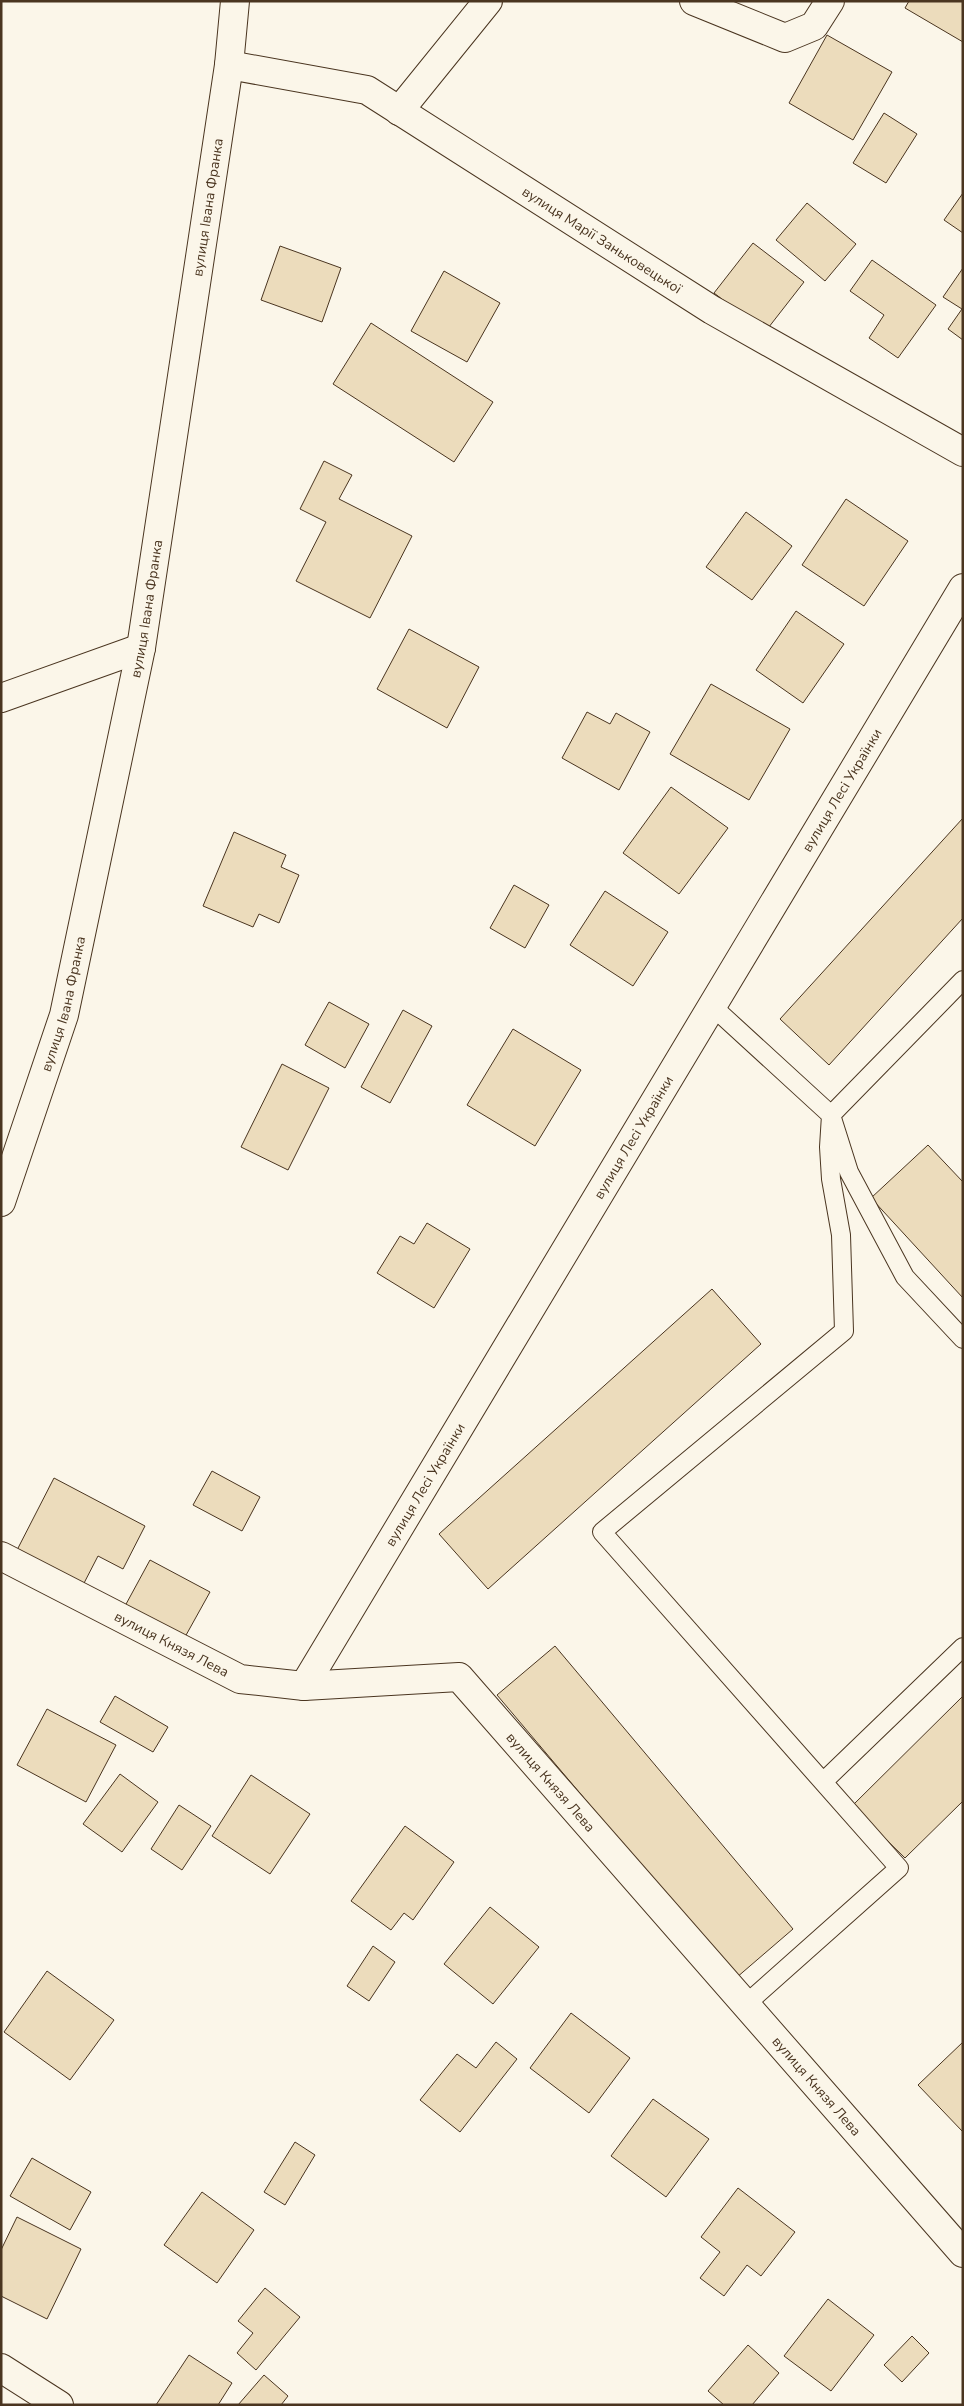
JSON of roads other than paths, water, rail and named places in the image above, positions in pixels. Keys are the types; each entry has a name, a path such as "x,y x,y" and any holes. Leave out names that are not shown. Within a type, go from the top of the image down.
{"street":[{"name":"вулиця Івана Франка","path":"1,1202 64,1015 141,648 236,1"},
{"path":"399,111 488,1"},
{"path":"694,1 785,38 814,26 830,1"},
{"name":"вулиця Марії Заньковецької","path":"228,65 367,90 712,310 963,452"},
{"name":"вулиця Лесі Українки","path":"304,1686 963,588"},
{"path":"1,698 141,648"},
{"name":"вулиця Князя Лева","path":"1,1556 240,1679 304,1686 459,1676 963,2253"},
{"path":"1,2368 59,2405"}],"lane":[{"path":"745,2005 899,1868 602,1532 844,1331 841,1235 831,1179 829,1147 831,1115 963,980"},
{"path":"712,1006 831,1115 849,1172 905,1277 963,1339"},
{"path":"824,1781 963,1647"}]}
